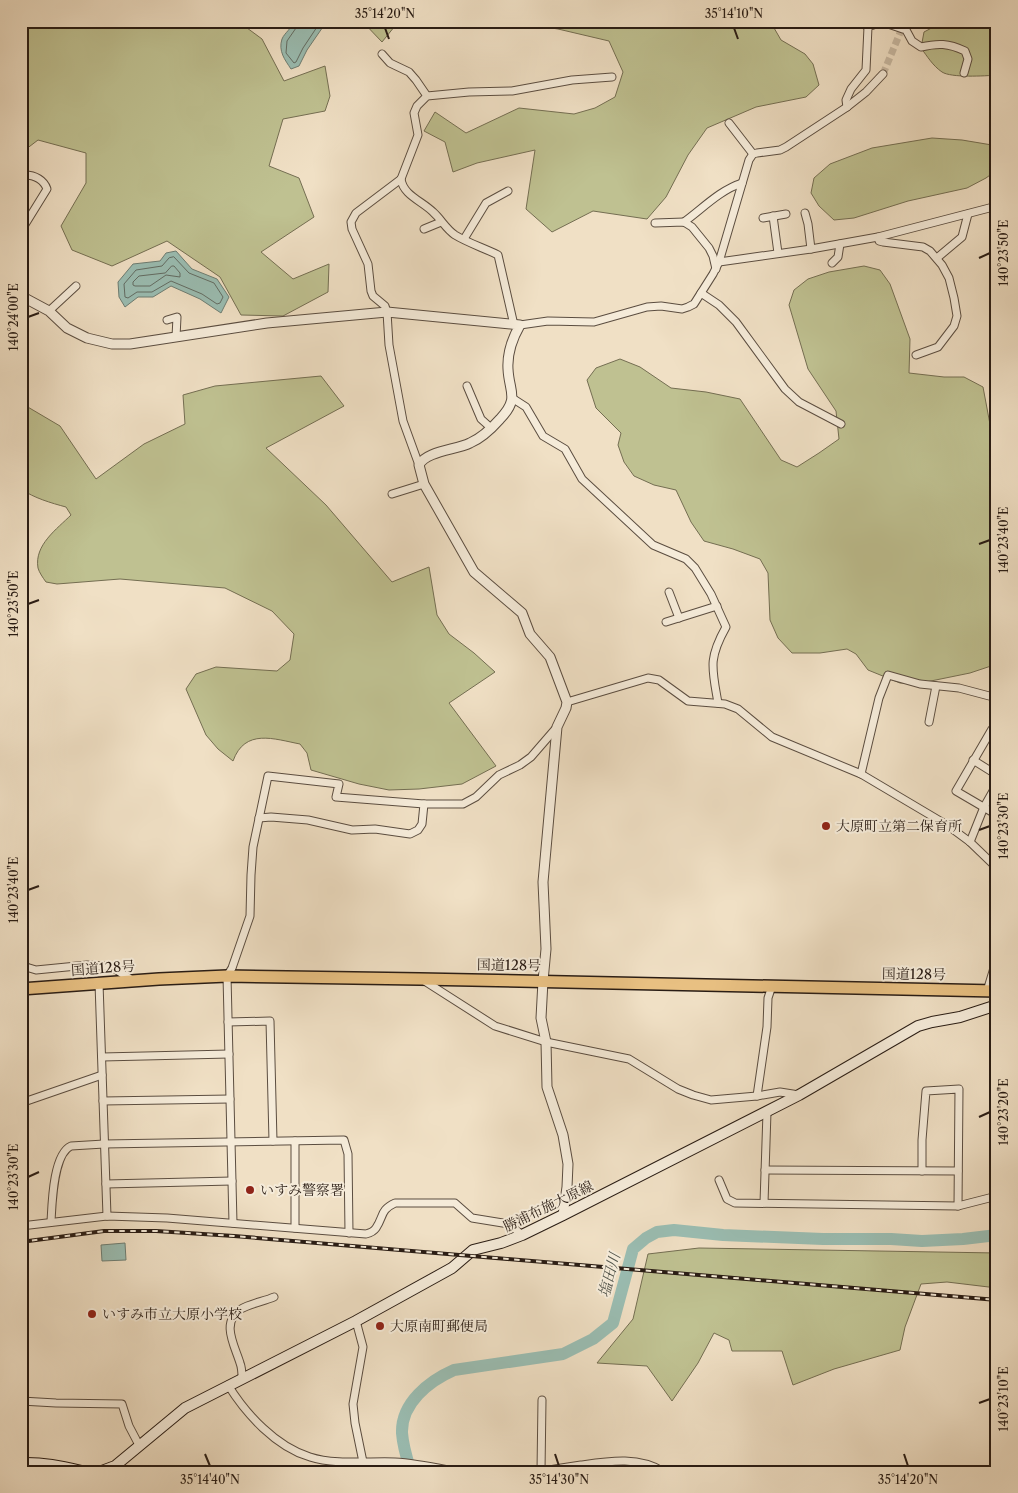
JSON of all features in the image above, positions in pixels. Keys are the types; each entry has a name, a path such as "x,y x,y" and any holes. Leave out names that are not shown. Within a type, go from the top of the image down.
{"highway":[{"name":"国道128号","path":"21,989 132,980 227,976 992,991"}],"main road":[{"name":"勝浦布施大原線","path":"99,1472 115,1466 185,1408 356,1321 452,1268 473,1250 494,1246 563,1215 799,1095 918,1026 960,1017 997,1005"},
{"path":"21,1463 47,1464 86,1472"}],"street":[{"path":"858,21 866,24 886,23 906,30 912,41 921,47 939,43 965,51 968,59 964,73"},
{"path":"847,107 846,100 866,70 866,24"},
{"path":"382,54 390,63 409,72 427,96"},
{"path":"21,296 49,311 67,328 87,338 112,344 130,344 292,320 387,312 517,325 548,321 594,322 647,307 661,306 682,309 694,304 717,266 749,160 753,154 780,150 847,107 866,92 883,74"},
{"path":"419,465 425,458 470,443 502,418 512,403 513,395 508,370 509,351 517,325 498,255 454,234 441,222 434,212 412,196 402,185 401,179 418,135 414,113 417,106 427,96 469,92 512,91 572,80 612,77"},
{"path":"728,123 753,154"},
{"path":"21,180 26,175 31,175 41,180 47,189 21,231"},
{"path":"233,1223 227,976 232,968 250,916 254,847 268,776 339,784 336,797 424,804 463,804 476,797 499,775 520,766 531,758 557,727 567,702 550,657 530,634 522,613 474,572 424,484 403,421 389,345 387,312 385,306 373,296 371,291 368,264 351,222 356,213 401,179"},
{"path":"684,222 723,192 742,183"},
{"path":"464,239 486,203 508,191"},
{"path":"717,266 778,253 878,237 997,206"},
{"path":"805,213 811,249"},
{"path":"763,218 786,214"},
{"path":"938,258 962,237 968,214"},
{"path":"773,216 778,253"},
{"path":"424,229 441,222"},
{"path":"655,223 684,222 692,227 709,248 717,266"},
{"path":"878,237 883,242 923,247 930,251 938,258 949,278 957,316 954,326 938,347 916,355"},
{"path":"832,263 838,257 840,244"},
{"path":"49,311 76,286"},
{"path":"701,293 719,304 736,322 785,389 799,402 841,424"},
{"path":"167,320 177,317 176,337"},
{"path":"467,386 481,419 491,428"},
{"path":"512,398 526,407 542,436 565,449 582,479 653,545 686,559 695,568 711,594 726,627 713,654 712,668 718,703"},
{"path":"392,494 424,484"},
{"path":"669,592 679,618"},
{"path":"666,622 717,606"},
{"path":"861,774 879,698 888,675 920,684 959,688 993,697 997,700"},
{"path":"567,702 648,678 659,680 688,702 718,703 738,708 772,737 861,774 947,825 970,842 997,868"},
{"path":"929,722 936,686"},
{"path":"557,727 544,882 546,949 541,1018 546,1042 547,1088 563,1135 568,1164 563,1215"},
{"path":"997,732 992,729 956,792 997,815"},
{"path":"974,760 997,775"},
{"path":"970,842 984,807 997,784"},
{"path":"259,818 272,817 308,820 352,830 375,829 410,834 418,830 422,824 424,804"},
{"path":"21,956 26,967 36,970 87,965 105,966 115,969 132,980"},
{"path":"992,991 997,958"},
{"path":"21,976 26,967"},
{"path":"420,979 495,1026 546,1042 628,1060 678,1089 711,1100 780,1092 799,1095"},
{"path":"99,983 107,1216"},
{"path":"757,1096 767,1027 768,998 772,986"},
{"path":"228,1022 270,1021 272,1141"},
{"path":"102,1057 229,1054"},
{"path":"21,1103 102,1074"},
{"path":"922,1171 922,1140 926,1091 959,1089 958,1206"},
{"path":"103,1100 230,1099"},
{"path":"764,1203 767,1112"},
{"path":"51,1222 54,1182 62,1155 66,1148 71,1146 344,1140 348,1154 349,1233"},
{"path":"295,1141 295,1228"},
{"path":"765,1170 958,1171"},
{"path":"719,1180 727,1198 735,1203 958,1206 997,1196"},
{"path":"106,1184 232,1181"},
{"path":"21,1226 107,1216 167,1218 366,1234 376,1229 383,1211 395,1203 456,1203 472,1218 508,1224 522,1235"},
{"path":"242,1378 242,1365 230,1333 230,1323 241,1309 274,1298"},
{"path":"356,1321 363,1347 353,1404 356,1433 363,1462"},
{"path":"228,1385 238,1401 251,1416 282,1444 312,1458 363,1462 396,1462 460,1472"},
{"path":"542,1400 540,1471 626,1461 645,1463 664,1472"},
{"path":"21,1401 122,1404 129,1426 139,1445"}],"green space":[{"path":"21,21 241,21 243,25 262,39 284,81 325,66 330,96 325,111 283,119 269,166 299,178 314,217 261,252 293,279 329,264 328,292 283,316 241,315 220,277 167,241 112,266 72,250 61,226 86,183 86,153 38,140 21,153"},
{"path":"362,21 399,21 382,42"},
{"path":"507,21 770,21 781,40 805,54 813,64 819,85 806,97 756,107 707,128 688,155 666,197 647,219 593,211 552,232 526,209 535,150 477,163 453,172 445,142 424,131 435,112 466,133 519,108 574,114 595,108 615,97 623,72 609,41 558,29"},
{"path":"997,21 997,75 968,76 946,74 930,61 921,48 924,32 941,23"},
{"path":"932,138 992,145 997,152 997,170 967,188 908,201 854,218 834,220 819,206 811,193 814,178 830,164 872,148"},
{"path":"864,266 880,270 890,284 910,339 909,373 964,377 983,387 992,435 997,436 997,664 970,673 921,683 900,683 868,670 856,654 847,649 820,653 792,653 778,638 770,620 768,573 760,559 704,541 691,522 676,490 654,485 634,476 624,462 618,445 621,433 596,408 587,380 596,368 620,359 640,367 671,388 706,392 740,399 781,460 797,467 839,439 836,411 808,369 789,305 794,290 808,279 829,272"},
{"path":"321,376 344,406 266,448 326,505 392,582 429,567 437,615 449,634 495,672 449,703 496,766 462,784 389,790 359,784 311,770 307,753 300,744 271,738 261,738 245,744 238,751 233,761 218,749 206,735 186,689 196,674 216,667 277,671 290,660 294,634 272,611 225,588 120,579 57,584 46,582 38,568 38,560 43,545 53,532 71,515 66,507 37,498 21,489 21,403 60,426 96,479 144,444 185,424 183,395 215,386"},
{"path":"699,1248 997,1253 997,1288 947,1282 921,1284 905,1327 900,1350 834,1369 793,1385 782,1351 732,1351 729,1340 714,1333 698,1363 672,1401 647,1366 597,1363 633,1319 648,1254"}],"water":[{"path":"293,21 327,21 307,50 299,66 291,69 283,55 281,43"},
{"path":"176,251 192,269 217,279 229,297 221,313 200,299 171,286 153,297 138,297 125,307 119,297 118,282 133,264 160,261 166,253"},
{"path":"125,1243 126,1260 102,1261 101,1245"}],"waterway":[{"name":"塩田川","path":"411,1472 405,1453 402,1433 406,1412 418,1394 435,1380 454,1370 563,1354 593,1339 613,1323 633,1249 657,1232 674,1230 723,1235 922,1241 997,1235"}],"tunnel":[{"path":"883,74 905,21"}],"railway":[{"path":"21,1242 104,1231 156,1231 997,1300"}],"place":[{"name":"大原町立第二保育所","path":"826,826"},
{"name":"いすみ警察署","path":"250,1190"},
{"name":"いすみ市立大原小学校","path":"92,1314"},
{"name":"大原南町郵便局","path":"380,1326"}]}
